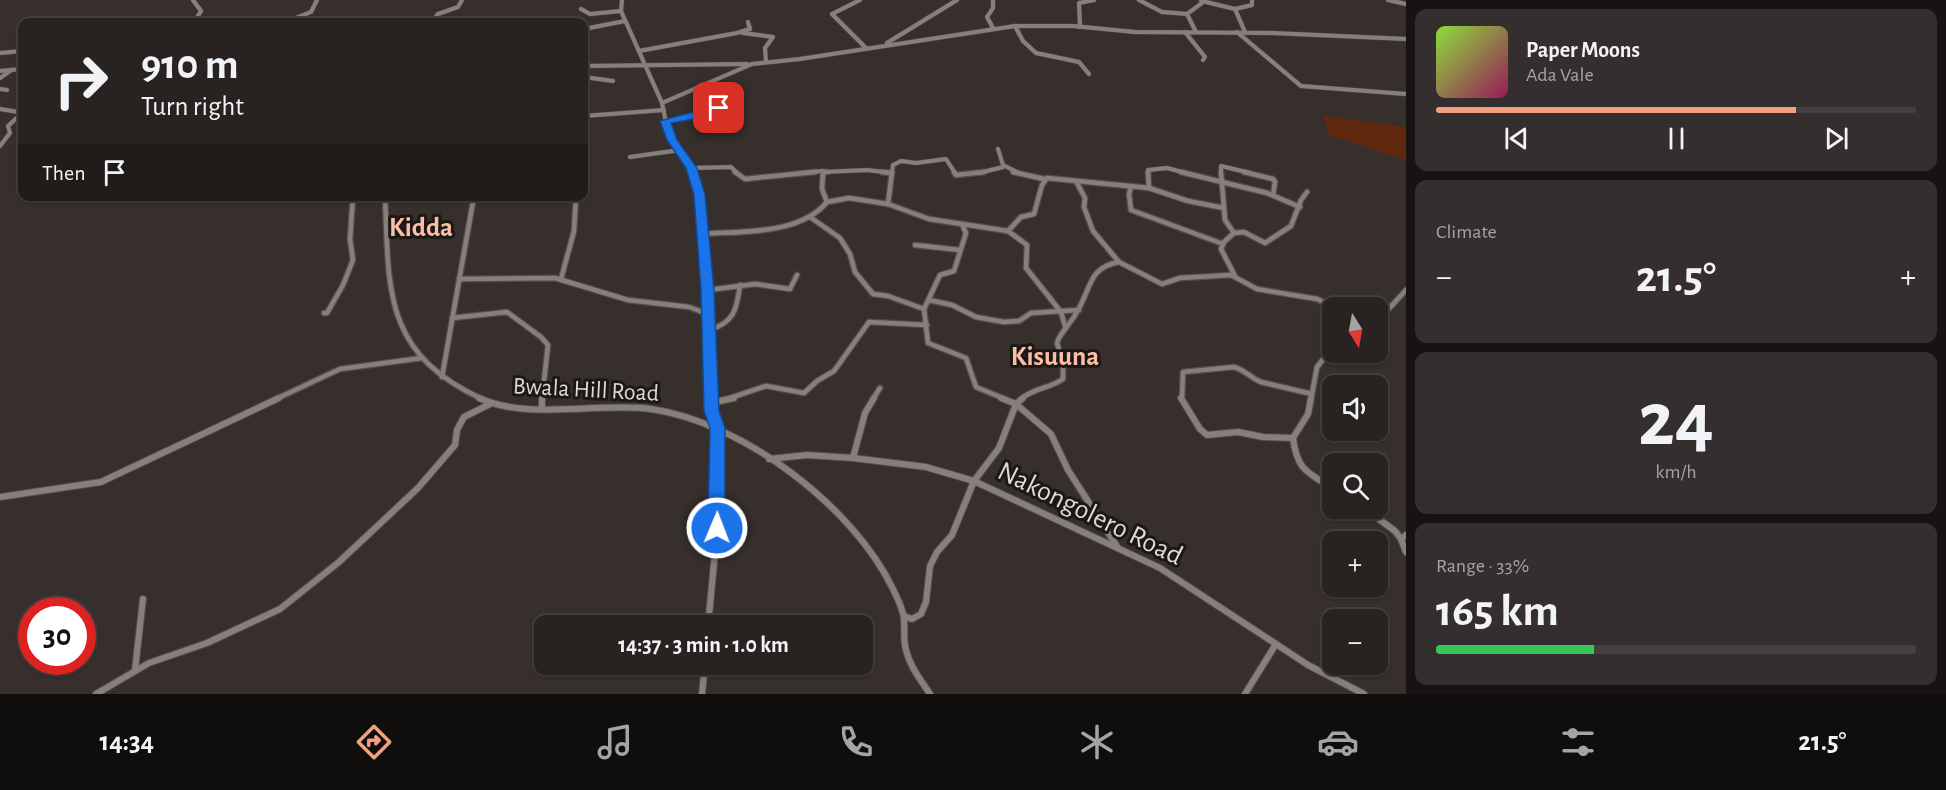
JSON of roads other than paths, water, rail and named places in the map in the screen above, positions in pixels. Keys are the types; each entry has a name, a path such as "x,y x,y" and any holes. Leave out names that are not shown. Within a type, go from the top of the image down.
{"street":[{"path":"193,0 201,11 198,18"},
{"path":"295,18 311,12 317,0"},
{"path":"435,18 438,14 458,8 462,0"},
{"path":"622,0 621,10 647,64 662,103 668,132 691,168 698,187 708,290 711,403 717,428 716,542 709,615"},
{"path":"860,0 832,14 866,48"},
{"path":"947,0 953,3"},
{"path":"885,44 957,0"},
{"path":"993,0 993,8 987,17 993,28"},
{"path":"1080,27 1079,3 1094,0"},
{"path":"1139,0 1162,12 1187,14 1198,8 1201,0 1235,9 1252,5 1252,0"},
{"path":"1388,0 1406,4"},
{"path":"581,9 588,14 621,10"},
{"path":"1235,9 1245,33"},
{"path":"1187,14 1196,32"},
{"path":"588,28 625,21"},
{"path":"639,51 733,34 750,29 748,22"},
{"path":"1015,26 1023,41 1036,53 1079,62 1089,74"},
{"path":"588,66 752,64 1015,26 1080,27 1135,32 1237,32 1406,39"},
{"path":"1185,32 1205,57 1203,60"},
{"path":"1237,32 1301,86 1406,94"},
{"path":"733,34 773,37 765,48 766,62"},
{"path":"0,53 18,51"},
{"path":"662,103 752,64"},
{"path":"0,71 18,69"},
{"path":"0,78 11,70"},
{"path":"588,78 613,81"},
{"path":"666,121 697,116 719,108 718,103 700,87"},
{"path":"0,89 7,90"},
{"path":"0,109 18,112"},
{"path":"588,116 664,110"},
{"path":"0,146 10,133 8,126 18,117"},
{"path":"998,148 1003,167"},
{"path":"630,157 680,150"},
{"path":"888,204 893,165 900,161 916,163 946,159 956,175 967,178 978,172 1003,167 1016,173 1044,179 1149,188 1188,201 1224,208"},
{"path":"1234,233 1225,222 1220,183 1221,168 1226,165 1273,179 1275,182 1273,195"},
{"path":"691,168 731,167 740,177 745,178 867,170 892,173"},
{"path":"1149,188 1148,170 1160,168 1273,195 1300,207"},
{"path":"824,172 822,189 827,202"},
{"path":"1008,231 1021,218 1034,214 1044,179"},
{"path":"1076,181 1085,198 1084,207 1093,231 1119,262 1166,284 1180,278 1235,276"},
{"path":"1131,187 1129,194 1131,210 1223,244"},
{"path":"1307,192 1291,226 1265,243 1244,232 1234,233 1221,249 1222,255 1235,276 1258,290 1322,300"},
{"path":"703,234 769,228 810,217 827,202 849,198 888,204 929,219 1008,231 1027,245 1026,268 1061,312 1065,326"},
{"path":"324,313 328,312 343,285 352,260 350,239 353,201"},
{"name":"Bwala Hill Road","path":"385,201 387,256 393,303 398,318 422,358 442,377 459,390 512,408 542,410 640,408 696,418 769,459 825,503 882,567 904,616 904,642 911,665 930,694"},
{"path":"442,377 473,201"},
{"path":"561,279 574,231 576,201"},
{"path":"810,217 840,238 850,254 855,272 873,294 888,296 924,309"},
{"path":"962,224 966,233 954,271 940,275 924,309 928,343 966,358 976,387 1016,404 1051,434 1068,470 1119,549"},
{"path":"915,245 960,250"},
{"path":"904,616 912,619 921,614 926,602 930,566 937,552 952,535 974,481 999,448 1016,404 1032,390 1056,384 1063,379 1064,363 1056,343 1065,326 1079,310 1092,277 1103,266 1119,262"},
{"path":"708,290 740,285 790,289 797,275"},
{"path":"459,279 480,277 561,279 628,300 689,307 708,314"},
{"path":"709,330 729,323 736,312 740,285"},
{"path":"1388,310 1406,290"},
{"path":"929,300 952,305 976,317 1004,322 1018,321 1031,313 1079,310"},
{"path":"453,318 507,312 541,337 548,345 549,352 543,376 542,410"},
{"path":"711,403 741,396 765,386 804,393 817,381 834,371 869,322 927,324"},
{"path":"0,497 100,482 340,369 422,358"},
{"path":"1322,361 1317,367 1308,414 1293,438 1297,463 1309,475 1322,482"},
{"path":"1293,438 1263,437 1238,432 1206,435 1180,397 1182,373 1234,367 1242,369 1253,379 1261,382 1312,394"},
{"path":"853,458 865,413 880,388"},
{"path":"96,694 135,670 207,643 280,609 339,562 418,488 455,446 458,430 464,417 492,403"},
{"name":"Nakongolero Road","path":"769,459 807,455 853,458 926,467 974,481 1087,531 1160,568 1308,665 1364,694"},
{"path":"1379,519 1403,537 1406,552"},
{"path":"135,670 143,599"},
{"path":"1245,694 1276,644"},
{"path":"702,694 704,675"}],"district":[{"name":"Kidda","path":"421,227"},
{"name":"Kisuuna","path":"1055,356"}]}
